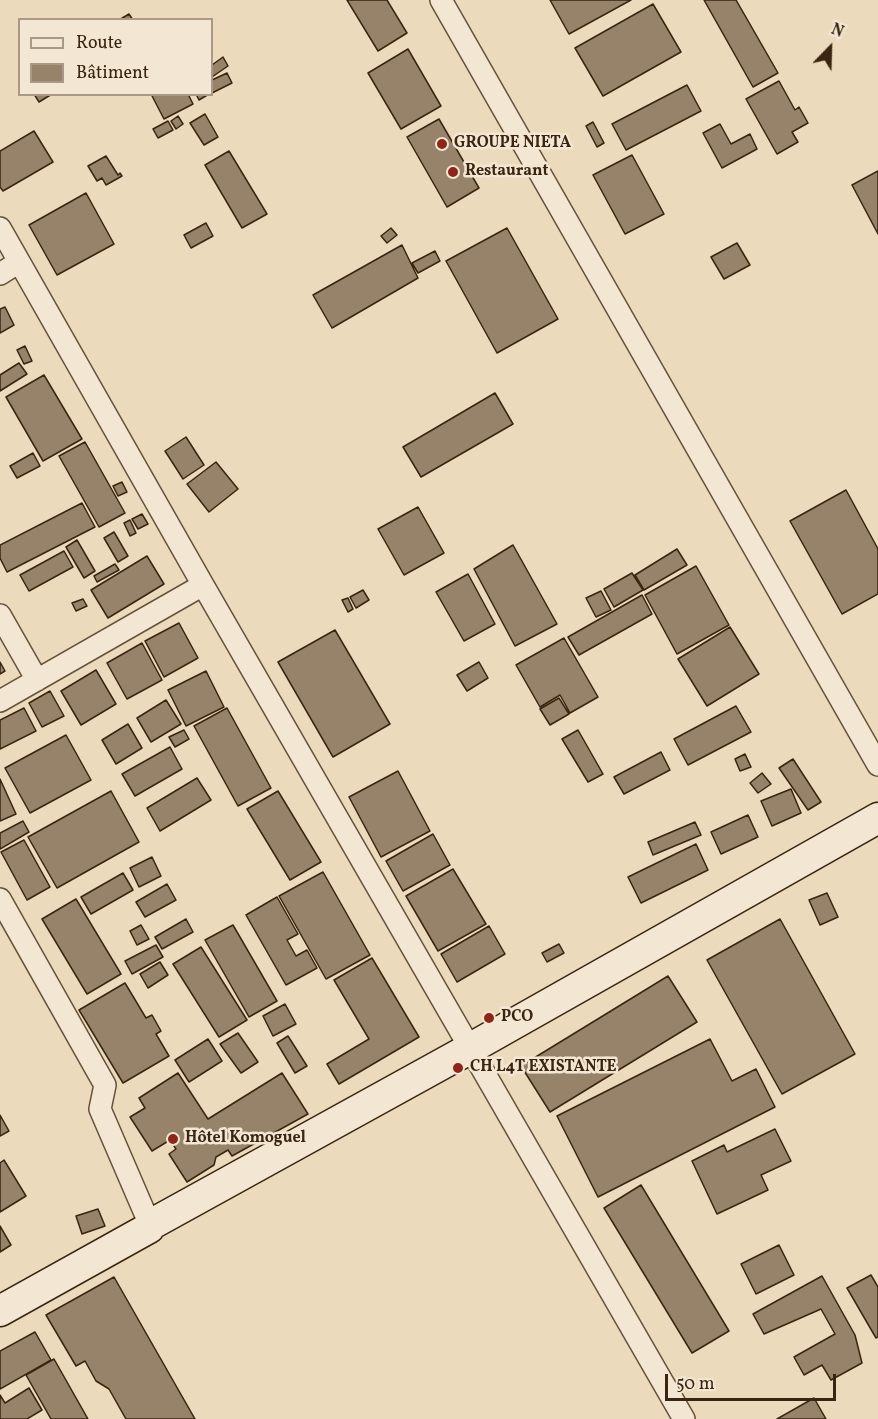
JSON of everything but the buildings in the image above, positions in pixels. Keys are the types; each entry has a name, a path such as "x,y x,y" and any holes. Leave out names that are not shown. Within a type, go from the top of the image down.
{"main road":[{"path":"0,1311 878,818"}],"street":[{"path":"441,0 878,765"},
{"path":"0,228 684,1419"},
{"path":"0,274 20,262"},
{"path":"0,701 203,585"},
{"path":"0,615 37,680"},
{"path":"0,899 105,1085 100,1109 150,1225"}],"place":[{"name":"GROUPE NIETA","path":"442,144"},
{"name":"Restaurant","path":"453,172"},
{"name":"PCO","path":"489,1018"},
{"name":"CH L4T EXISTANTE","path":"458,1068"},
{"name":"Hôtel Komoguel","path":"173,1139"}]}
